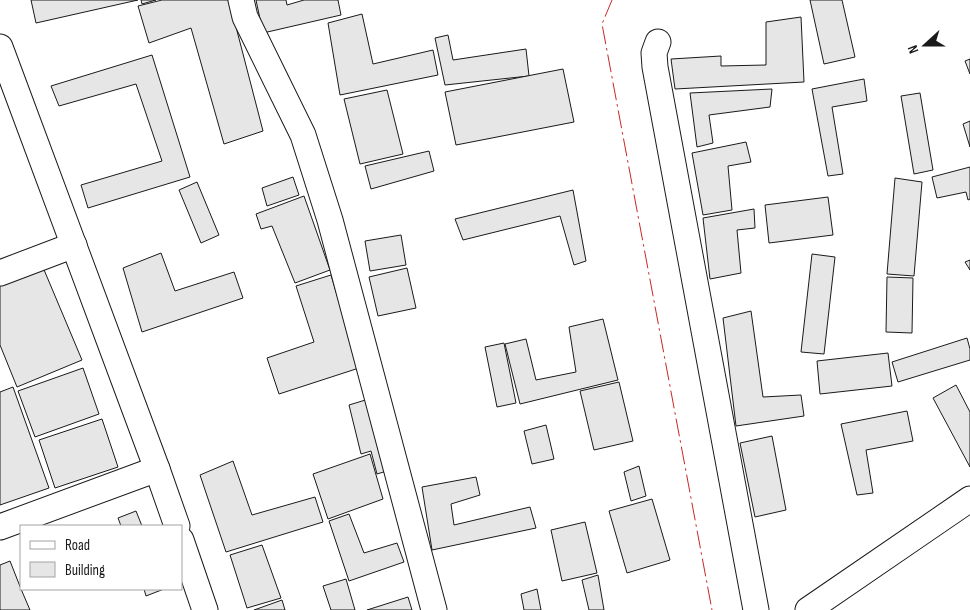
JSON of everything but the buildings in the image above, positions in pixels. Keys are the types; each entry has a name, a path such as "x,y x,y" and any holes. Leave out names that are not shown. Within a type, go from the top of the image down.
{"street":[{"path":"241,0 245,17 299,127 309,154 332,230 434,610"},
{"path":"658,42 654,53 655,67 756,610"},
{"path":"0,47 177,525"},
{"path":"0,273 74,245"},
{"path":"0,527 157,469"},
{"path":"808,610 970,499"},
{"path":"182,543 205,610"}],"power":[{"path":"612,0 602,24 712,610"}]}
